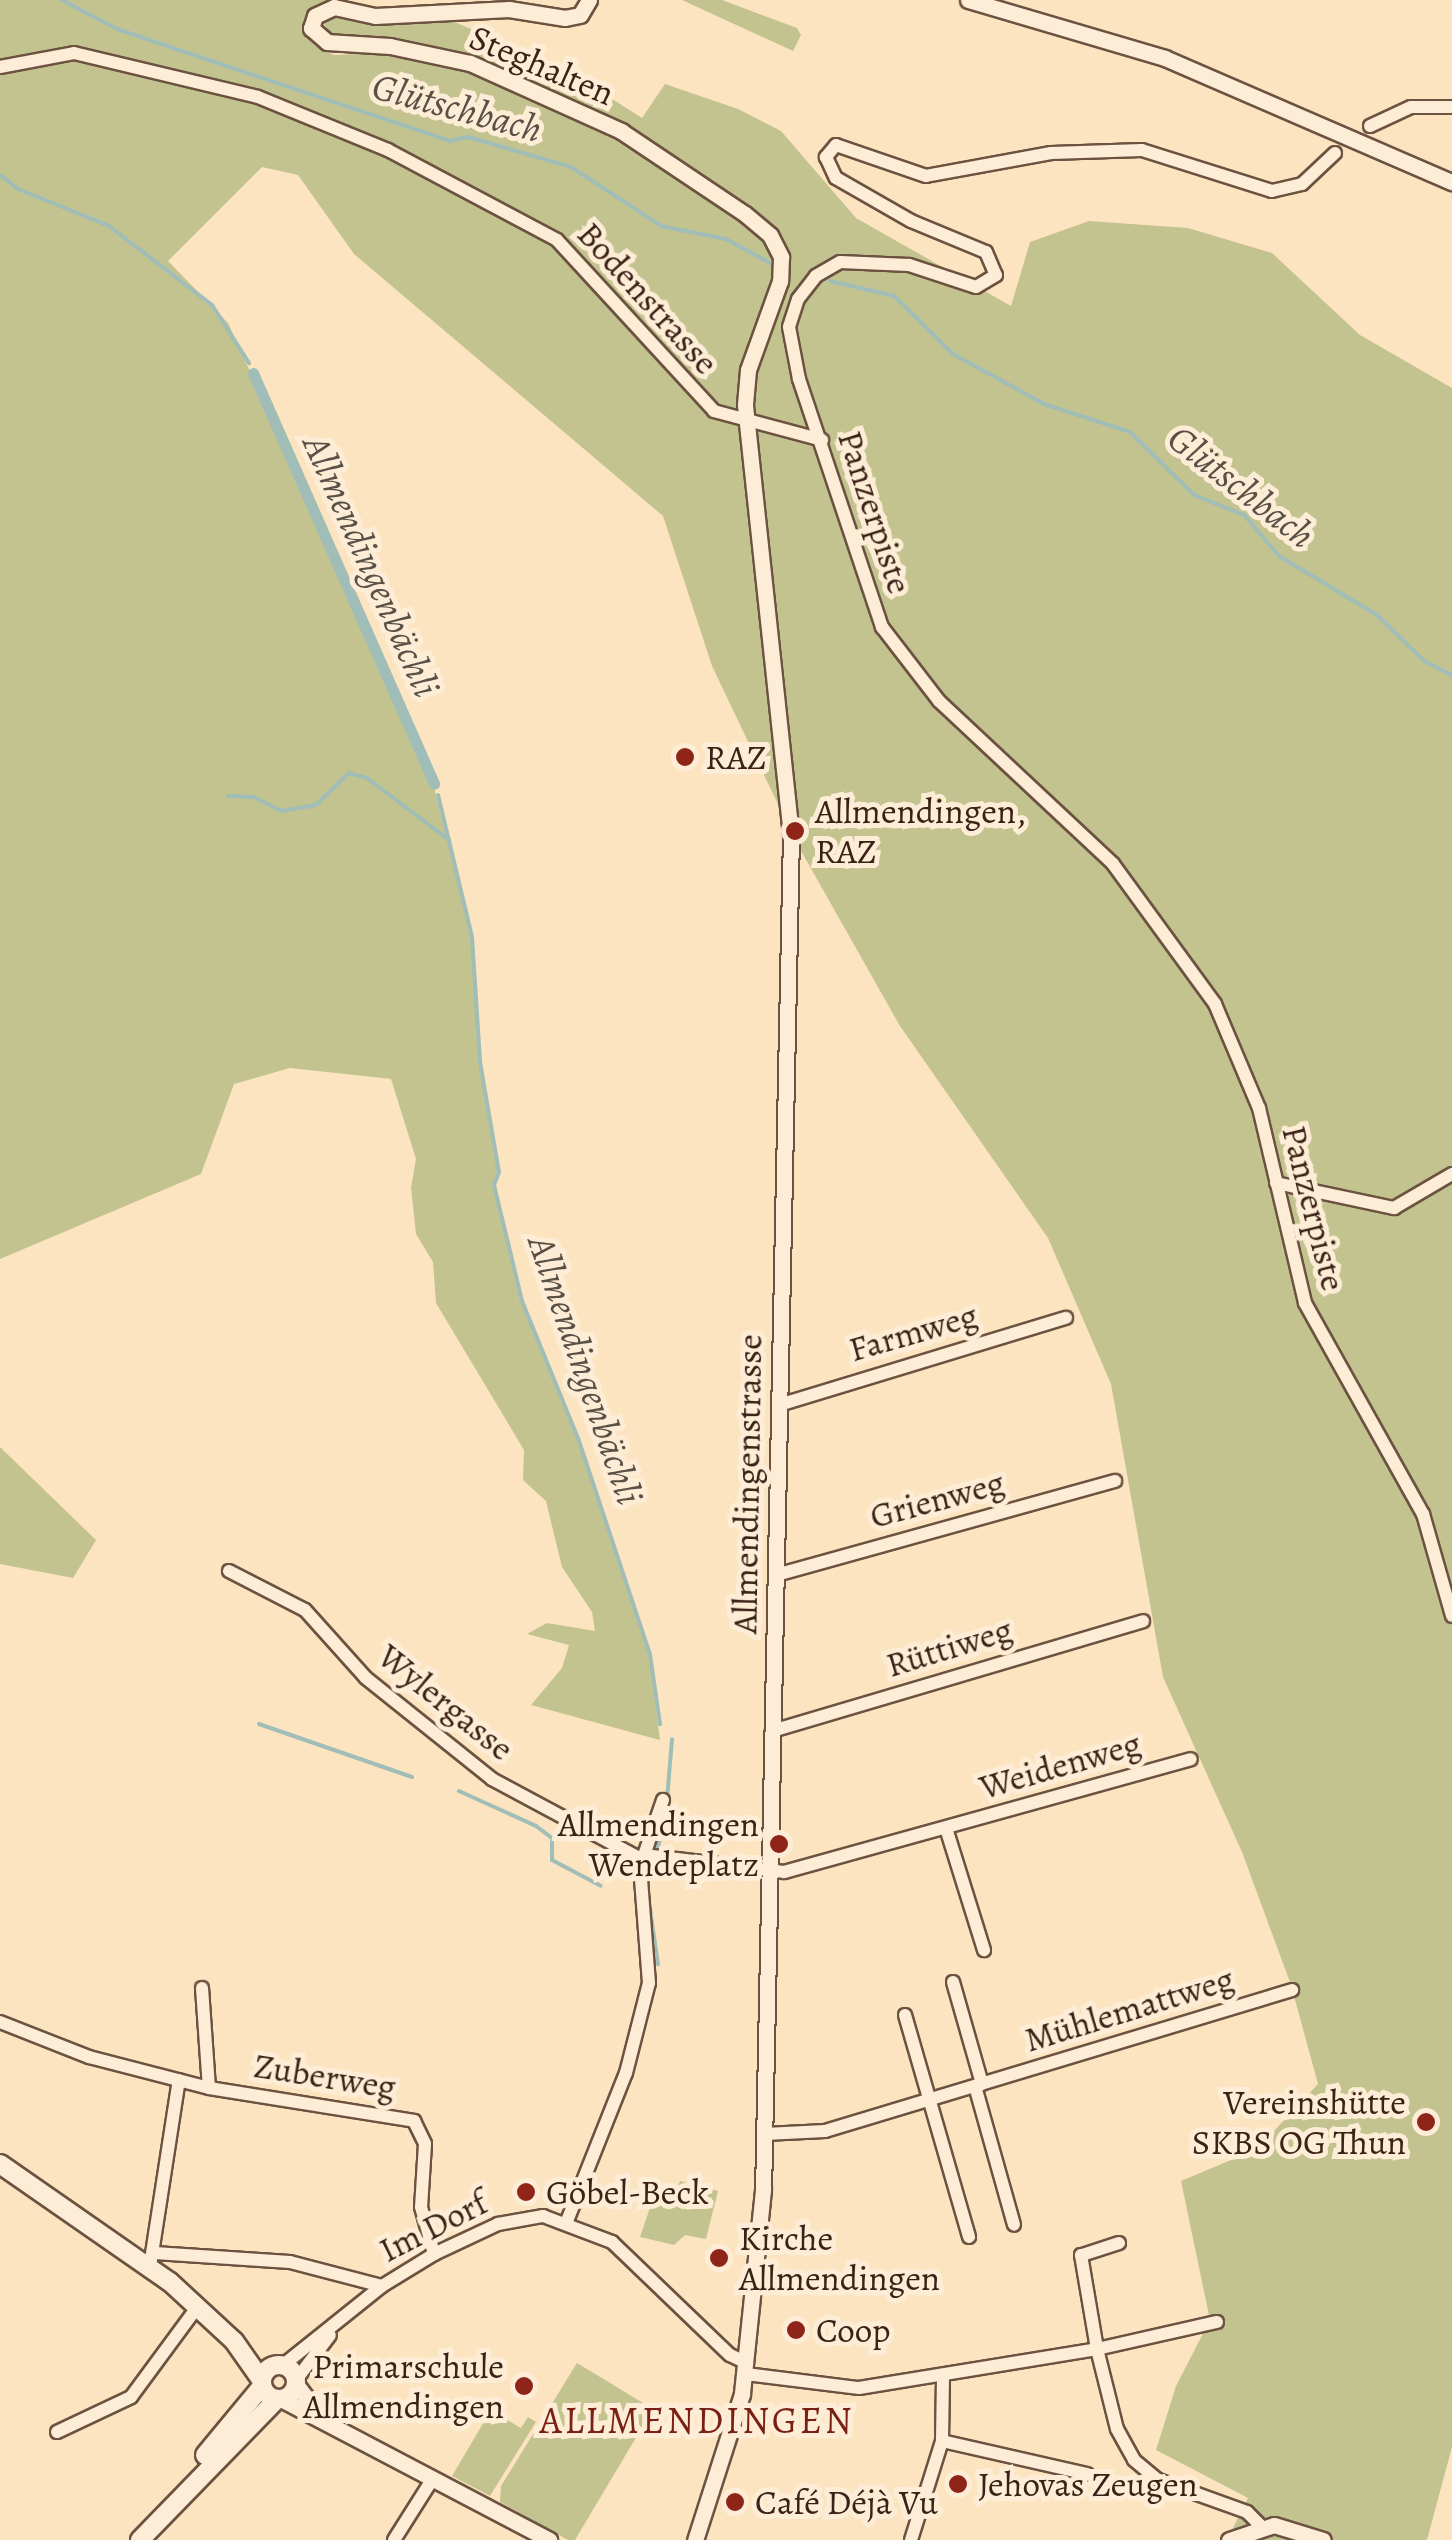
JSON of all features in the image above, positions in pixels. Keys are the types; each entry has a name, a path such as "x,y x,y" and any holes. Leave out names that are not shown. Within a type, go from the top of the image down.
{"main road":[{"path":"0,2164 152,2259 234,2342 271,2392"},
{"path":"234,2342 279,2366 296,2382 271,2392"},
{"path":"140,2540 271,2392 279,2366"}],"street":[{"name":"Steghalten","path":"589,0 580,15 566,18 509,9 375,16 334,7 315,16 310,28 326,42 446,56 529,87 652,149 770,234 781,256 780,280 748,370 746,422"},
{"path":"968,0 1165,58 1452,182"},
{"name":"Bodenstrasse","path":"0,67 74,53 258,97 388,150 557,240 704,403 746,422 822,440"},
{"path":"1370,126 1412,107 1452,106"},
{"name":"Panzerpiste","path":"1335,153 1302,184 1272,192 1142,150 1052,152 926,176 836,145 826,156 826,169 836,178 910,222 986,252 996,275 976,287 909,265 857,258 816,276 798,299 790,328 796,368 882,627 940,700 1093,841 1183,957 1246,1072 1305,1303 1423,1514 1452,1616"},
{"name":"Allmendingenstrasse","path":"696,2540 747,2368 765,2134 772,1873 791,821 746,422"},
{"path":"1276,1184 1394,1208 1452,1174"},
{"name":"Farmweg","path":"779,1405 1066,1318"},
{"name":"Grienweg","path":"776,1575 1114,1481"},
{"name":"Wylergasse","path":"229,1571 305,1610 366,1678 492,1779 643,1857 772,1873"},
{"name":"Rüttiweg","path":"772,1731 1143,1621"},
{"name":"Weidenweg","path":"772,1873 1191,1759"},
{"path":"567,2220 626,2073 649,1983 643,1857 663,1800"},
{"name":"Weidenweg","path":"946,1828 984,1950"},
{"path":"953,1982 1014,2225"},
{"name":"Zuberweg","path":"202,1988 209,2088"},
{"name":"Mühlemattweg","path":"765,2134 814,2134 1292,1990"},
{"path":"905,2015 969,2237"},
{"name":"Zuberweg","path":"0,2022 89,2057 209,2088 418,2124 426,2158 421,2207 434,2254"},
{"path":"179,2080 152,2259 290,2262 382,2286"},
{"name":"Im Dorf","path":"279,2366 382,2286 434,2254 515,2219 567,2220 622,2250 747,2368"},
{"path":"1118,2243 1081,2255 1097,2349 1117,2430 1134,2460 1158,2480 1247,2512 1260,2525 1323,2540"},
{"path":"56,2432 131,2397 198,2306"},
{"name":"Im Dorf","path":"296,2382 344,2318"},
{"path":"747,2368 844,2389 1097,2349 1217,2322"},
{"path":"911,2540 942,2441 943,2376"},
{"path":"296,2382 324,2420"},
{"path":"271,2392 549,2540"},
{"path":"942,2441 1088,2474"},
{"path":"394,2540 432,2480"},
{"path":"1229,2540 1260,2525"}],"green space":[{"path":"0,0 346,0 311,14 306,35 315,46 334,55 380,53 461,66 626,142 632,133 479,62 406,45 334,40 324,24 338,15 377,23 445,18 548,61 543,81 564,91 573,74 642,118 665,84 738,109 781,131 856,218 1011,306 1030,242 1089,221 1188,228 1272,253 1360,335 1452,388 1452,2447 1427,2540 1227,2540 1248,2498 1156,2450 1176,2386 1210,2320 1181,2181 1257,2149 1318,2084 1291,1985 1242,1852 1163,1677 1111,1384 1048,1238 900,1026 796,842 712,666 663,516 354,254 298,175 262,167 168,261 228,323 427,760 472,937 480,1062 499,1172 494,1185 522,1301 578,1438 649,1657 660,1740 531,1705 562,1668 569,1645 527,1634 547,1623 595,1631 592,1612 562,1567 546,1501 523,1480 524,1450 436,1303 433,1262 416,1234 411,1188 416,1159 391,1079 290,1068 234,1084 201,1174 0,1259"},
{"path":"682,0 722,0 797,28 801,35 793,51"},
{"path":"0,1447 96,1540 73,1578 0,1564"},
{"path":"680,2181 718,2191 706,2239 685,2235 674,2245 640,2237 654,2196 672,2201"},
{"path":"577,2363 653,2409 575,2540 568,2540 500,2502 501,2486"},
{"path":"491,2410 521,2428 528,2417 536,2422 490,2496 452,2476"}],"waterway":[{"name":"Glütschbach","path":"62,0 117,29 450,141 468,137 571,167 661,226 726,239 772,264"},
{"name":"Allmendingenbächli","path":"0,175 18,189 109,226 212,305 249,363"},
{"name":"Glütschbach","path":"830,281 894,296 953,354 1044,404 1130,432 1194,495 1244,515 1279,556 1377,615 1424,661 1452,675"},
{"name":"Allmendingenbächli","path":"253,373 434,784"},
{"path":"228,796 254,797 282,811 316,805 349,773 367,778 449,840"},
{"name":"Allmendingenbächli","path":"438,795 472,937 480,1062 499,1172 494,1185 522,1301 578,1438 650,1654 660,1724"},
{"path":"259,1724 412,1777"},
{"name":"Allmendingenbächli","path":"667,1799 672,1739"},
{"path":"459,1791 536,1826 552,1838 552,1860 601,1886"},
{"name":"Allmendingenbächli","path":"658,1848 666,1808"},
{"path":"646,1886 655,1862"},
{"path":"648,1895 658,1964"}],"place":[{"name":"RAZ","path":"685,757"},
{"name":"Allmendingen, RAZ","path":"795,831"},
{"name":"Allmendingen Wendeplatz","path":"779,1844"},
{"name":"Vereinshütte SKBS OG Thun","path":"1426,2122"},
{"name":"Göbel-Beck","path":"526,2192"},
{"name":"Kirche Allmendingen","path":"719,2258"},
{"name":"Coop","path":"796,2330"},
{"name":"Primarschule Allmendingen","path":"524,2386"},
{"name":"Jehovas Zeugen","path":"958,2484"},
{"name":"Café Déjà Vu","path":"735,2502"}],"district":[{"name":"ALLMENDINGEN","path":"697,2421"}]}
